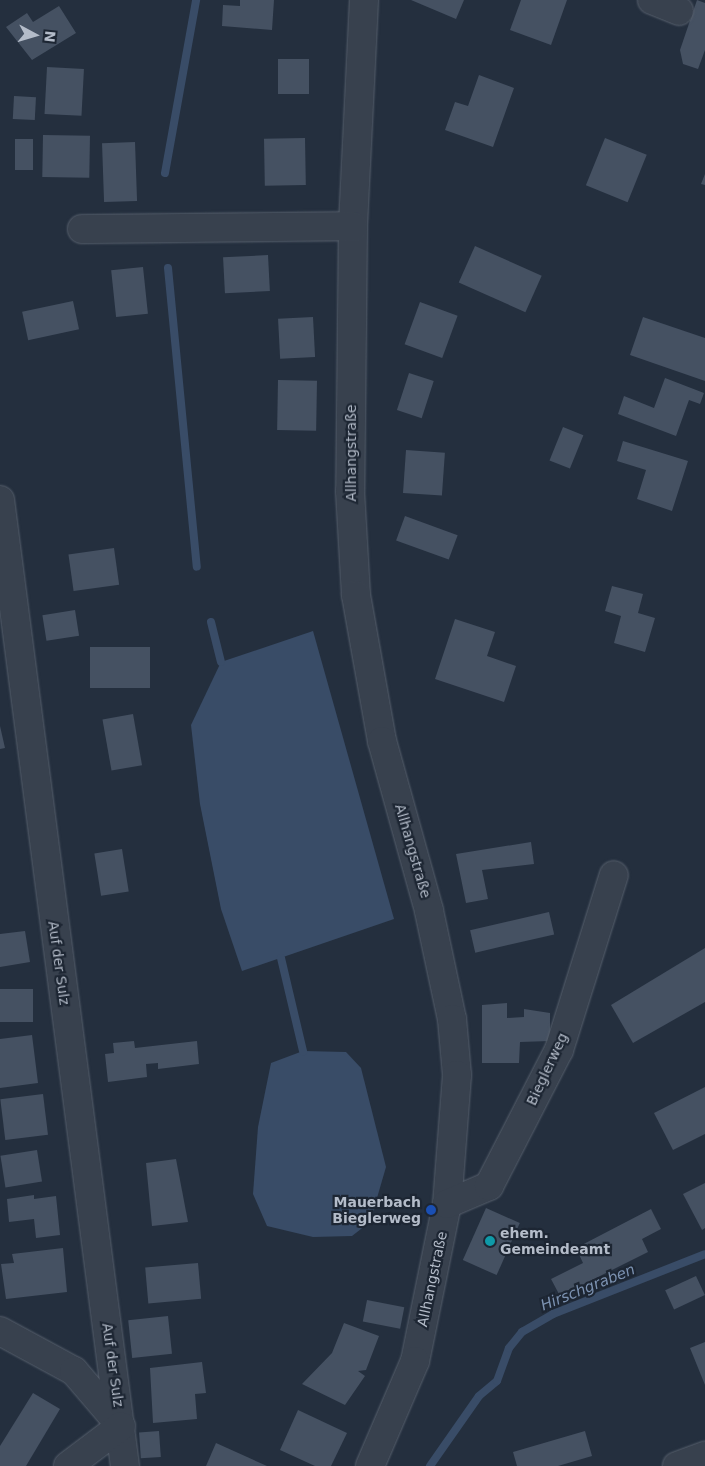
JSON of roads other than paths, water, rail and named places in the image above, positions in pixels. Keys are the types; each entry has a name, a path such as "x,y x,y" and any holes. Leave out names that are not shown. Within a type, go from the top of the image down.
{"street":[{"name":"Allhangstraße","path":"364,0 353,226 350,491 356,595 382,741 430,911 452,1019 456,1075 448,1204 415,1361 370,1466"},
{"path":"652,0 679,11"},
{"path":"82,229 353,226"},
{"name":"Auf der Sulz","path":"0,500 7,627 121,1426 125,1466"},
{"name":"Bieglerweg","path":"448,1204 489,1186 559,1050 614,875"},
{"name":"Auf der Sulz","path":"0,1331 74,1371 121,1426"},
{"path":"68,1466 121,1426"},
{"path":"676,1466 705,1456"}],"water":[{"path":"313,631 394,919 242,971 221,909 200,804 191,725 221,662"},
{"path":"303,1051 346,1052 361,1068 386,1167 370,1222 352,1236 313,1237 267,1226 253,1194 258,1127 271,1063"}],"waterway":[{"path":"165,173 196,0"},
{"path":"168,268 197,567"},
{"path":"211,622 221,662"},
{"path":"281,958 303,1051"},
{"name":"Hirschgraben","path":"430,1466 479,1396 497,1381 509,1348 522,1332 553,1314 705,1254"}],"place":[{"name":"Mauerbach Bieglerweg","path":"431,1210"},
{"name":"ehem. Gemeindeamt","path":"490,1241"}]}
